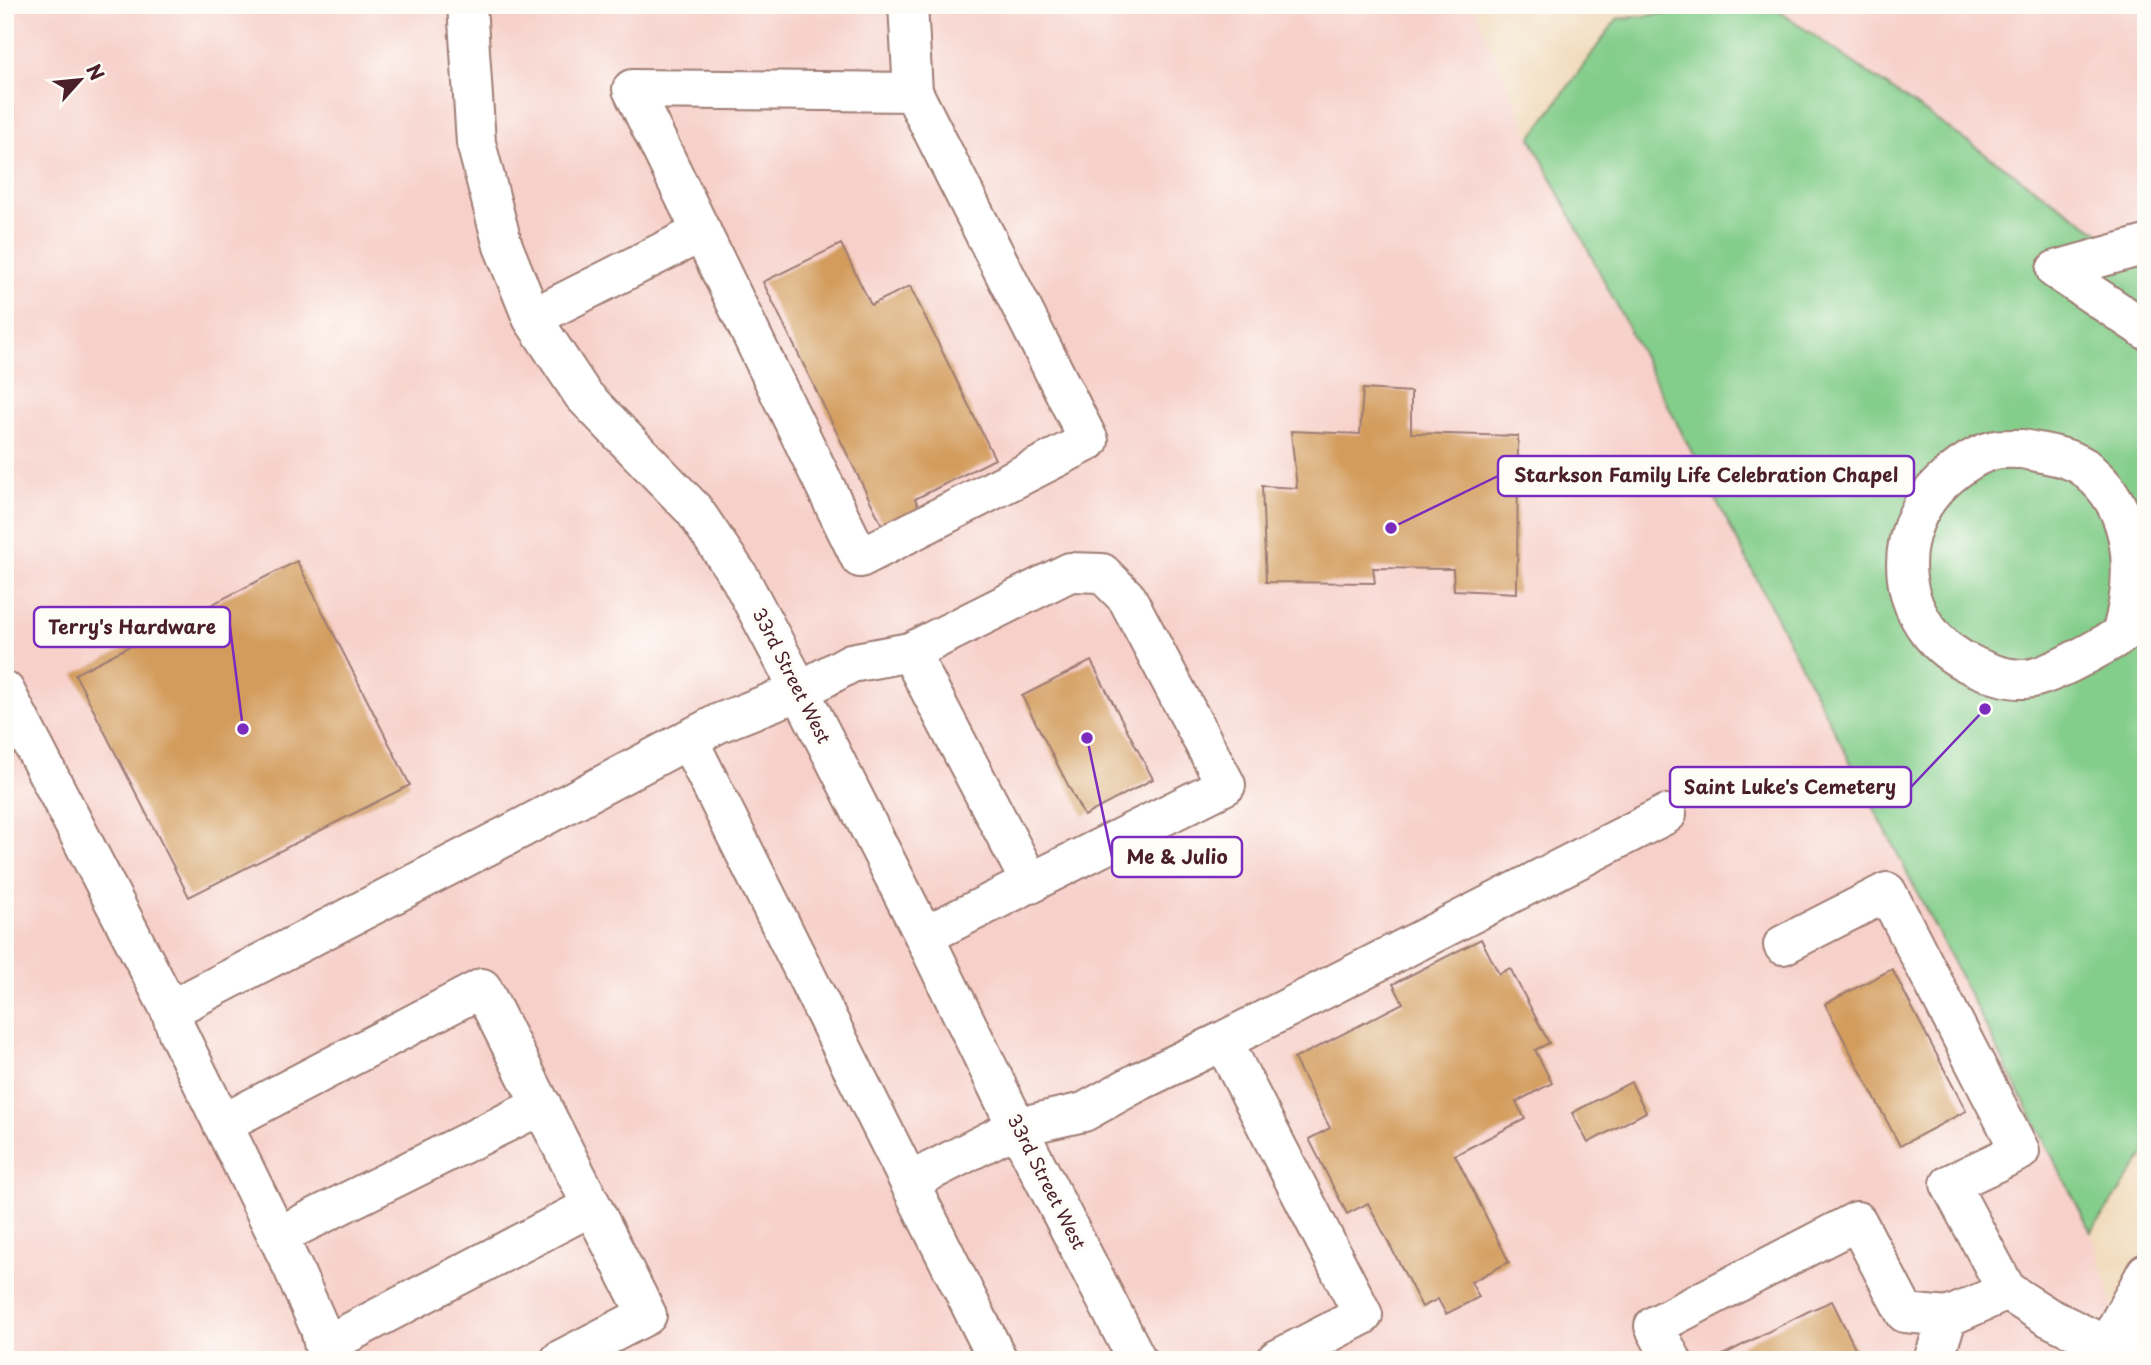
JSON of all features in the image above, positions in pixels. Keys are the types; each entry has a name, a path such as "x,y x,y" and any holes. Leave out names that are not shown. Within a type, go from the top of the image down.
{"street":[{"name":"33rd Street West","path":"467,5 475,143 503,246 533,318 583,395 694,510 740,578 800,691 1017,1127 1138,1360"},
{"path":"908,5 913,92 1089,441 860,558 632,89 913,92"},
{"path":"533,318 702,232"},
{"path":"2146,245 2056,270 2146,330"},
{"path":"2022,449 2054,456 2084,467 2107,489 2123,519 2128,539 2131,579 2128,610 2133,643 2026,679 1992,674 1962,661 1937,642 1916,614 1906,580 1906,544 1918,512 1939,484 1964,463 1992,450 2022,449"},
{"path":"170,1010 719,723 800,691 851,663 911,652 1070,572 1102,573 1127,598 1226,785 924,936"},
{"path":"911,652 1031,884"},
{"path":"5,691 170,1010 178,1032 278,1236 320,1329 326,1353 592,1206"},
{"path":"688,739 998,1360"},
{"path":"909,1182 1017,1127 1084,1112 1138,1082 1667,814"},
{"path":"1783,945 1887,891 2020,1151 1950,1184 2007,1291 2103,1353 2146,1273"},
{"path":"222,1124 482,988 647,1315 560,1360"},
{"path":"1223,1041 1363,1315 1276,1360"},
{"path":"278,1236 542,1105"},
{"path":"1672,1360 1654,1326 1857,1221 1905,1313 1948,1317 2007,1291"},
{"path":"2146,1312 2138,1336 2146,1357"},
{"path":"1933,1360 1948,1317"}],"shaded area":[{"path":"5,5 1473,5 1531,138 2091,1232 2128,1356 2126,1360 5,1360"},
{"path":"1770,5 2146,5 2146,265"}],"green space":[{"path":"1738,5 1770,5 2146,265 2146,1153 2091,1232 1531,138 1617,19"}],"building":[{"path":"841,244 871,305 910,286 995,459 915,499 920,509 883,527 763,282"},
{"path":"1363,389 1411,392 1411,433 1518,436 1517,593 1454,590 1453,569 1373,568 1375,583 1266,582 1262,486 1297,488 1291,431 1360,434"},
{"path":"297,561 410,785 189,897 75,674"},
{"path":"1091,661 1153,779 1084,816 1022,696"},
{"path":"1481,939 1499,974 1510,968 1549,1043 1535,1050 1552,1083 1516,1102 1525,1119 1455,1155 1509,1262 1471,1282 1479,1297 1446,1314 1438,1299 1422,1307 1368,1203 1347,1214 1309,1139 1330,1128 1294,1059 1403,1003 1393,984"},
{"path":"1892,969 1966,1111 1900,1146 1825,1004"},
{"path":"1631,1082 1646,1112 1588,1143 1572,1113"},
{"path":"1832,1301 1861,1360 1713,1360 1809,1311"}],"place":[{"name":"Starkson Family Life Celebration Chapel","path":"1391,528"},
{"name":"Saint Luke's Cemetery","path":"1985,709"},
{"name":"Terry's Hardware","path":"243,729"},
{"name":"Me & Julio","path":"1087,738"}]}
